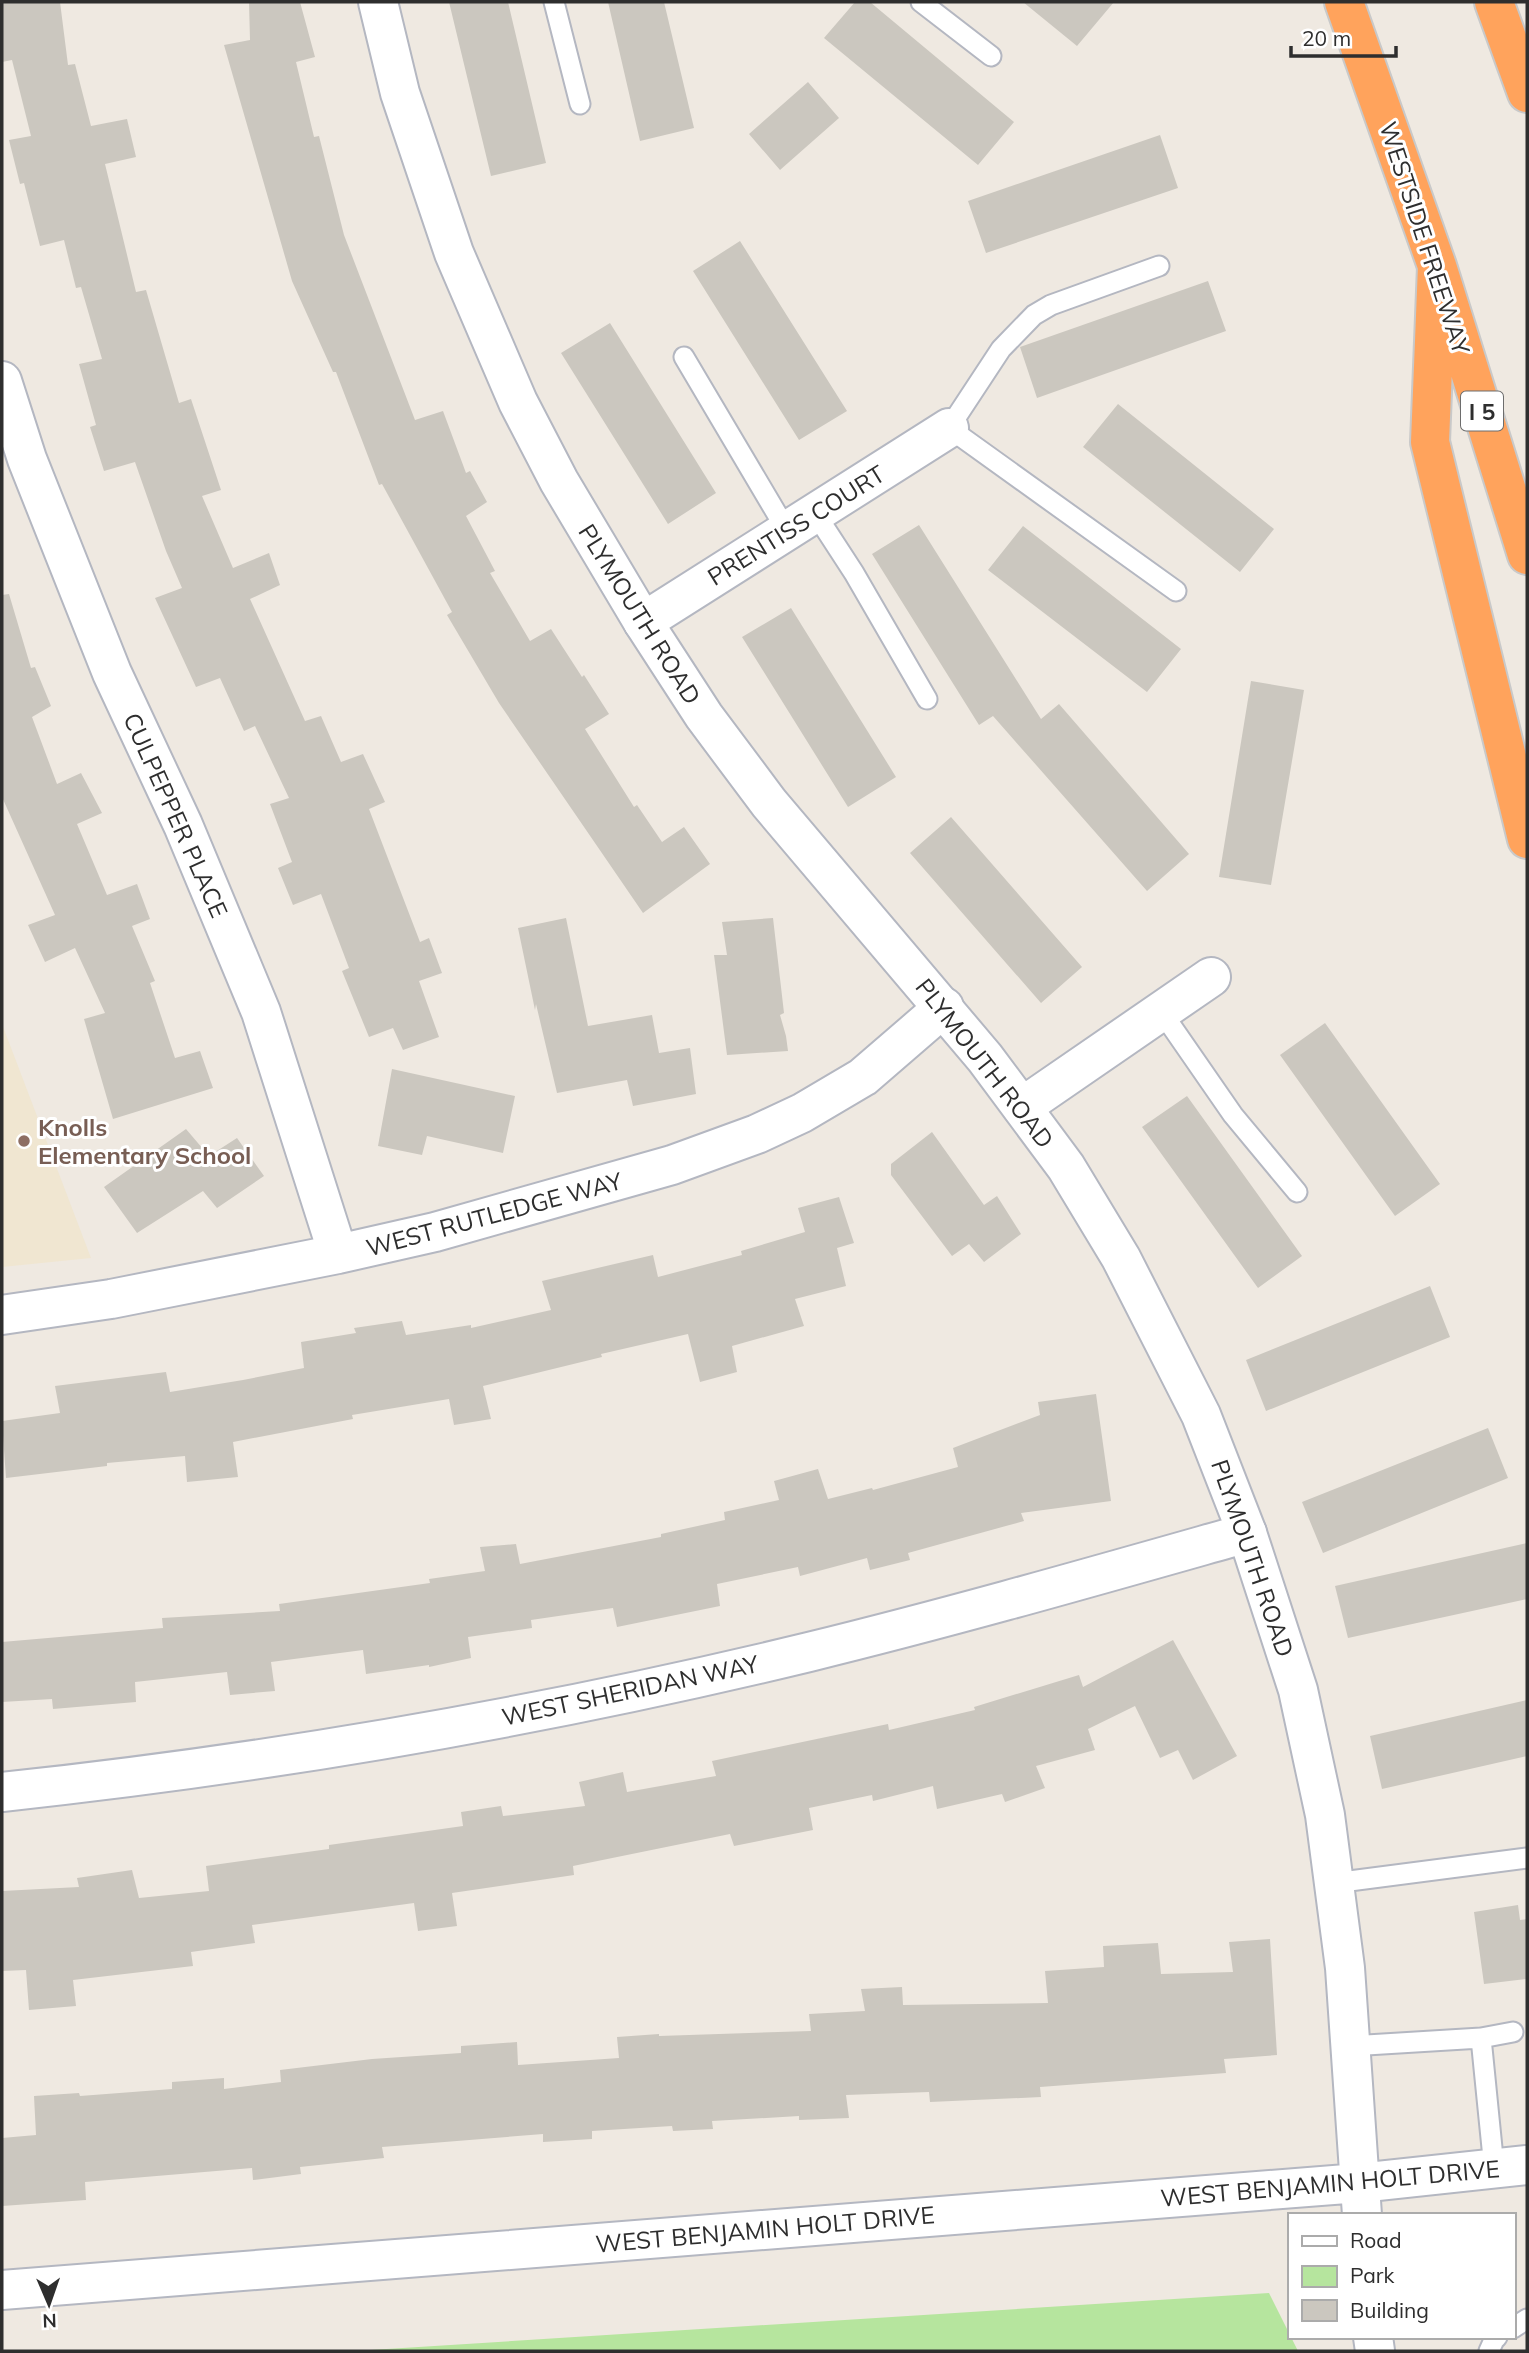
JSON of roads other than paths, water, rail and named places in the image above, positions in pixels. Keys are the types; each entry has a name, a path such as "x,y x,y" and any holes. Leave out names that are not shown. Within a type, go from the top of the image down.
{"highway":[{"name":"WESTSIDE FREEWAY","path":"1344,2 1437,266 1527,555"},
{"path":"1494,2 1527,93"},
{"path":"1437,266 1430,442 1527,839"}],"street":[{"name":"PLYMOUTH ROAD","path":"378,2 400,93 454,253 518,402 559,481 643,622 704,716 769,803 944,1007 1066,1167 1121,1258 1201,1415 1247,1533 1298,1690 1325,1815 1345,1968 1360,2199"},
{"name":"CULPEPPER PLACE","path":"2,381 27,459 112,673 183,825 261,1013 338,1254"},
{"name":"PRENTISS COURT","path":"643,622 949,428"},
{"path":"1022,1107 1211,977"},
{"name":"WEST RUTLEDGE WAY","path":"2,1315 111,1299 338,1254 435,1232 672,1165 757,1134 802,1113 863,1077 944,1007"},
{"name":"WEST SHERIDAN WAY","path":"2,1792 113,1780 399,1737 614,1695 808,1652 1247,1533"},
{"name":"WEST BENJAMIN HOLT DRIVE","path":"2,2290 1360,2199 1510,2167"}],"lane":[{"path":"554,2 580,104"},
{"path":"921,2 991,56"},
{"path":"1159,266 1051,305 1034,315 1001,349 949,428 1176,591"},
{"path":"684,357 801,522 854,573 927,699"},
{"path":"1161,1011 1233,1115 1297,1192"},
{"path":"1334,1883 1527,1858"},
{"path":"1350,2046 1481,2038 1513,2032"},
{"path":"1481,2038 1510,2167"}],"place":[{"name":"Knolls Elementary School","path":"24,1141"}]}
